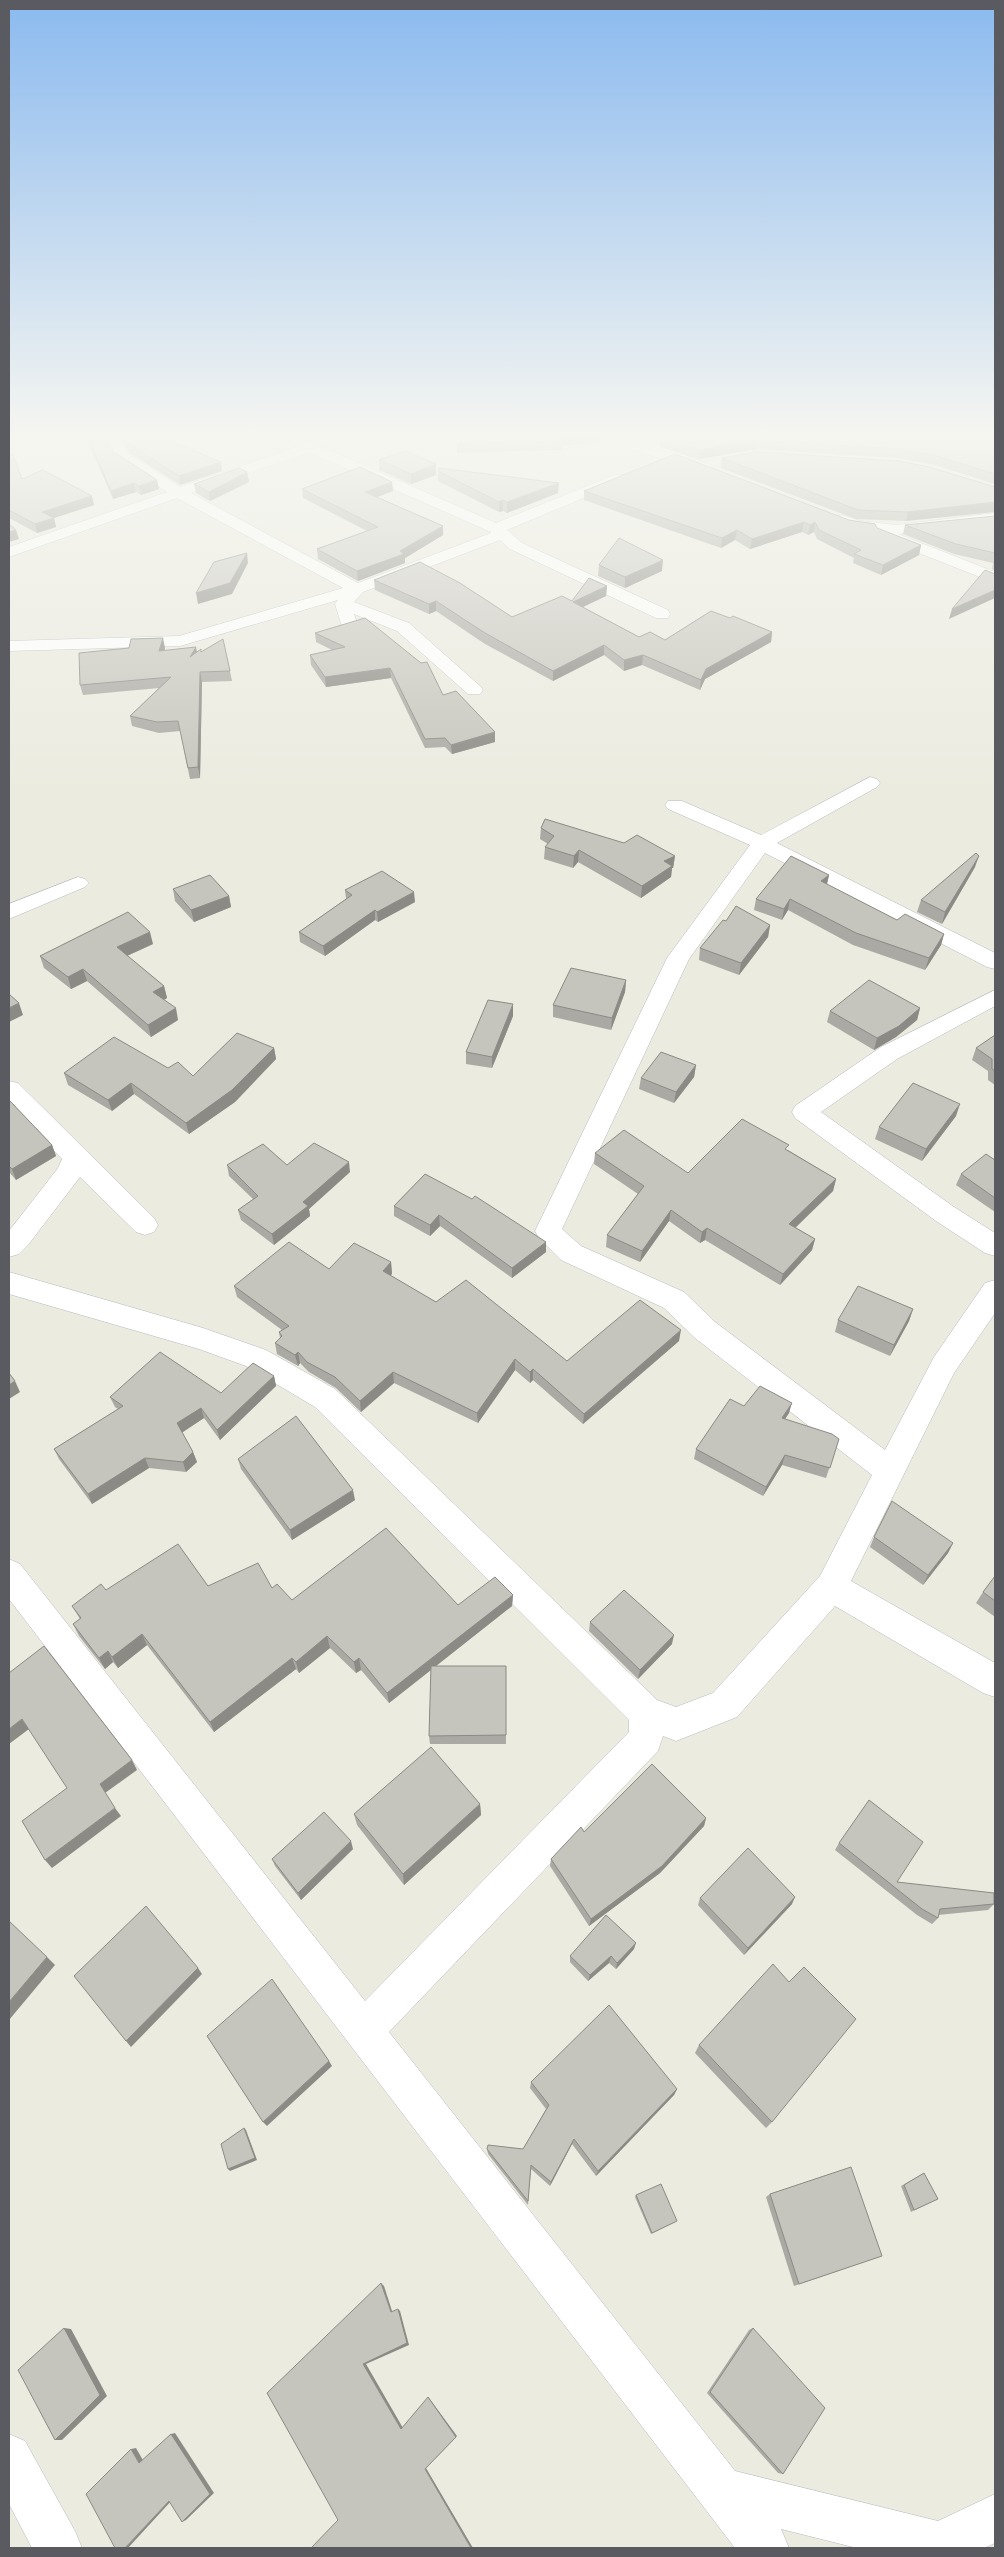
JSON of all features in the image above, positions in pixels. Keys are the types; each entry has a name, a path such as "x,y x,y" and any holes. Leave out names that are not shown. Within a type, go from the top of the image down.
{"street":[{"path":"292,554 356,589"},
{"path":"9,646 180,641 356,589 443,554"},
{"path":"534,554 662,614"},
{"path":"936,554 995,578"},
{"path":"343,604 356,589"},
{"path":"343,604 349,626"},
{"path":"343,604 403,626 474,690"},
{"path":"870,783 762,843 678,958 548,1231 571,1253 674,1300 705,1330 890,1471"},
{"path":"676,805 762,843 995,962"},
{"path":"9,912 78,883"},
{"path":"995,997 889,1054 804,1112 945,1214 995,1246"},
{"path":"9,1089 145,1225"},
{"path":"9,1247 70,1171 75,1157"},
{"path":"9,1283 203,1339 256,1358 325,1398 646,1713 676,1724 725,1705 831,1587 944,1365 995,1291"},
{"path":"9,1574 765,2548"},
{"path":"831,1587 995,1681"},
{"path":"363,2031 646,1739 646,1713"},
{"path":"9,2458 58,2548"},
{"path":"720,2491 940,2545 995,2518"}],"building":[{"path":"246,554 230,583 196,593 214,562"},
{"path":"327,554 403,554 357,571"},
{"path":"607,554 652,554 663,560 625,577 599,565"},
{"path":"855,554 903,554 883,565"},
{"path":"420,562 460,583 512,617 562,596 572,601 589,578 607,586 573,602 639,637 650,632 665,640 711,611 730,618 733,616 772,632 706,669 701,680 643,655 624,660 604,645 553,671 485,633 436,601 429,604 374,580"},
{"path":"985,570 995,574 995,590 952,609"},
{"path":"365,618 421,663 427,662 443,695 456,691 495,732 451,745 445,738 425,739 390,668 325,677 310,655 345,647 315,633"},
{"path":"163,638 159,651 196,647 190,657 201,649 201,652 223,639 230,671 200,672 198,767 188,768 178,721 157,722 130,716 171,677 80,685 79,653 129,648 131,639"},
{"path":"545,819 624,843 637,835 675,856 664,861 672,866 642,886 579,850 574,856 545,847 554,836 541,828"},
{"path":"976,853 979,856 945,912 921,900"},
{"path":"791,856 829,875 821,881 897,920 905,914 944,934 929,958 856,933 790,899 784,909 756,899"},
{"path":"382,871 414,892 377,912 375,910 323,946 299,932 352,895 345,890"},
{"path":"210,875 229,896 191,910 173,889"},
{"path":"736,906 770,925 741,963 700,948 723,920 726,921"},
{"path":"128,912 150,932 117,947 164,986 153,992 176,1008 148,1025 83,969 68,977 40,956"},
{"path":"571,968 626,980 612,1018 553,1005"},
{"path":"869,980 920,1008 899,1026 877,1038 830,1011"},
{"path":"9,994 19,1003 9,1008"},
{"path":"488,1000 513,1004 492,1057 466,1052"},
{"path":"237,1033 274,1048 232,1090 186,1123 131,1083 108,1100 64,1073 114,1037 168,1068 178,1062 193,1076"},
{"path":"995,1035 995,1071 992,1069 992,1059 976,1048"},
{"path":"661,1052 696,1065 676,1092 641,1078"},
{"path":"913,1083 960,1104 926,1149 879,1127"},
{"path":"9,1100 52,1145 12,1169 9,1166"},
{"path":"742,1119 789,1145 785,1149 836,1179 789,1224 815,1239 783,1274 707,1228 702,1232 671,1210 642,1251 607,1235 644,1186 595,1153 624,1130 688,1173"},
{"path":"314,1143 349,1162 303,1202 308,1206 272,1234 238,1210 258,1196 227,1165 263,1144 287,1165"},
{"path":"986,1154 995,1160 995,1198 961,1174"},
{"path":"425,1174 472,1199 475,1196 546,1242 512,1268 439,1215 430,1225 394,1206"},
{"path":"289,1242 329,1269 354,1243 391,1262 383,1271 436,1302 466,1280 567,1361 640,1300 681,1330 584,1414 533,1369 530,1372 515,1359 477,1413 393,1372 360,1401 335,1377 307,1362 298,1352 295,1355 275,1343 282,1336 279,1332 289,1326 234,1286"},
{"path":"858,1286 913,1309 894,1345 838,1320"},
{"path":"160,1352 221,1393 253,1363 274,1376 217,1430 201,1408 177,1423 193,1452 183,1462 145,1458 88,1494 54,1449 123,1406 110,1397"},
{"path":"9,1373 15,1381 9,1385"},
{"path":"760,1386 792,1403 782,1418 832,1434 839,1439 830,1468 785,1455 766,1487 696,1449 730,1399 744,1406"},
{"path":"296,1416 353,1490 290,1530 238,1459"},
{"path":"892,1501 953,1543 928,1575 874,1537"},
{"path":"386,1528 458,1605 495,1577 513,1595 387,1693 359,1658 354,1662 327,1636 296,1662 292,1658 210,1722 142,1634 112,1657 108,1651 99,1658 73,1624 81,1618 72,1606 101,1584 106,1590 178,1544 208,1586 258,1563 272,1588 277,1584 292,1600"},
{"path":"995,1576 995,1601 983,1592"},
{"path":"624,1590 674,1635 640,1670 590,1622"},
{"path":"44,1646 132,1760 100,1784 115,1808 45,1860 22,1821 67,1788 22,1719 9,1729 9,1673"},
{"path":"431,1666 506,1666 506,1735 429,1736"},
{"path":"431,1747 480,1804 403,1874 354,1814"},
{"path":"652,1764 706,1818 662,1866 591,1919 551,1859 581,1827 584,1832"},
{"path":"869,1800 923,1842 897,1882 994,1893 994,1904 940,1909 938,1918 922,1909 839,1843"},
{"path":"324,1812 351,1841 298,1893 272,1859"},
{"path":"748,1848 795,1897 748,1948 700,1898"},
{"path":"146,1906 198,1968 126,2041 74,1976"},
{"path":"606,1915 636,1943 617,1963 611,1956 590,1975 570,1956"},
{"path":"9,1921 47,1957 9,2002"},
{"path":"773,1964 789,1982 804,1967 856,2019 772,2122 699,2045"},
{"path":"272,1979 329,2061 263,2122 207,2036"},
{"path":"609,2005 677,2089 598,2171 574,2139 551,2182 531,2165 528,2201 487,2149 488,2145 523,2149 549,2105 531,2082"},
{"path":"244,2128 255,2158 228,2169 221,2144"},
{"path":"851,2167 882,2256 799,2284 770,2194"},
{"path":"924,2173 938,2199 914,2210 904,2185"},
{"path":"661,2184 677,2221 652,2233 636,2195"},
{"path":"381,2283 391,2312 398,2309 407,2343 363,2364 401,2429 428,2397 456,2437 425,2469 471,2548 311,2548 338,2520 267,2393"},
{"path":"64,2328 100,2395 55,2440 18,2370"},
{"path":"753,2328 825,2408 783,2474 710,2392"},
{"path":"171,2434 210,2494 182,2522 169,2501 125,2548 115,2548 86,2494 131,2449 139,2463"}]}
